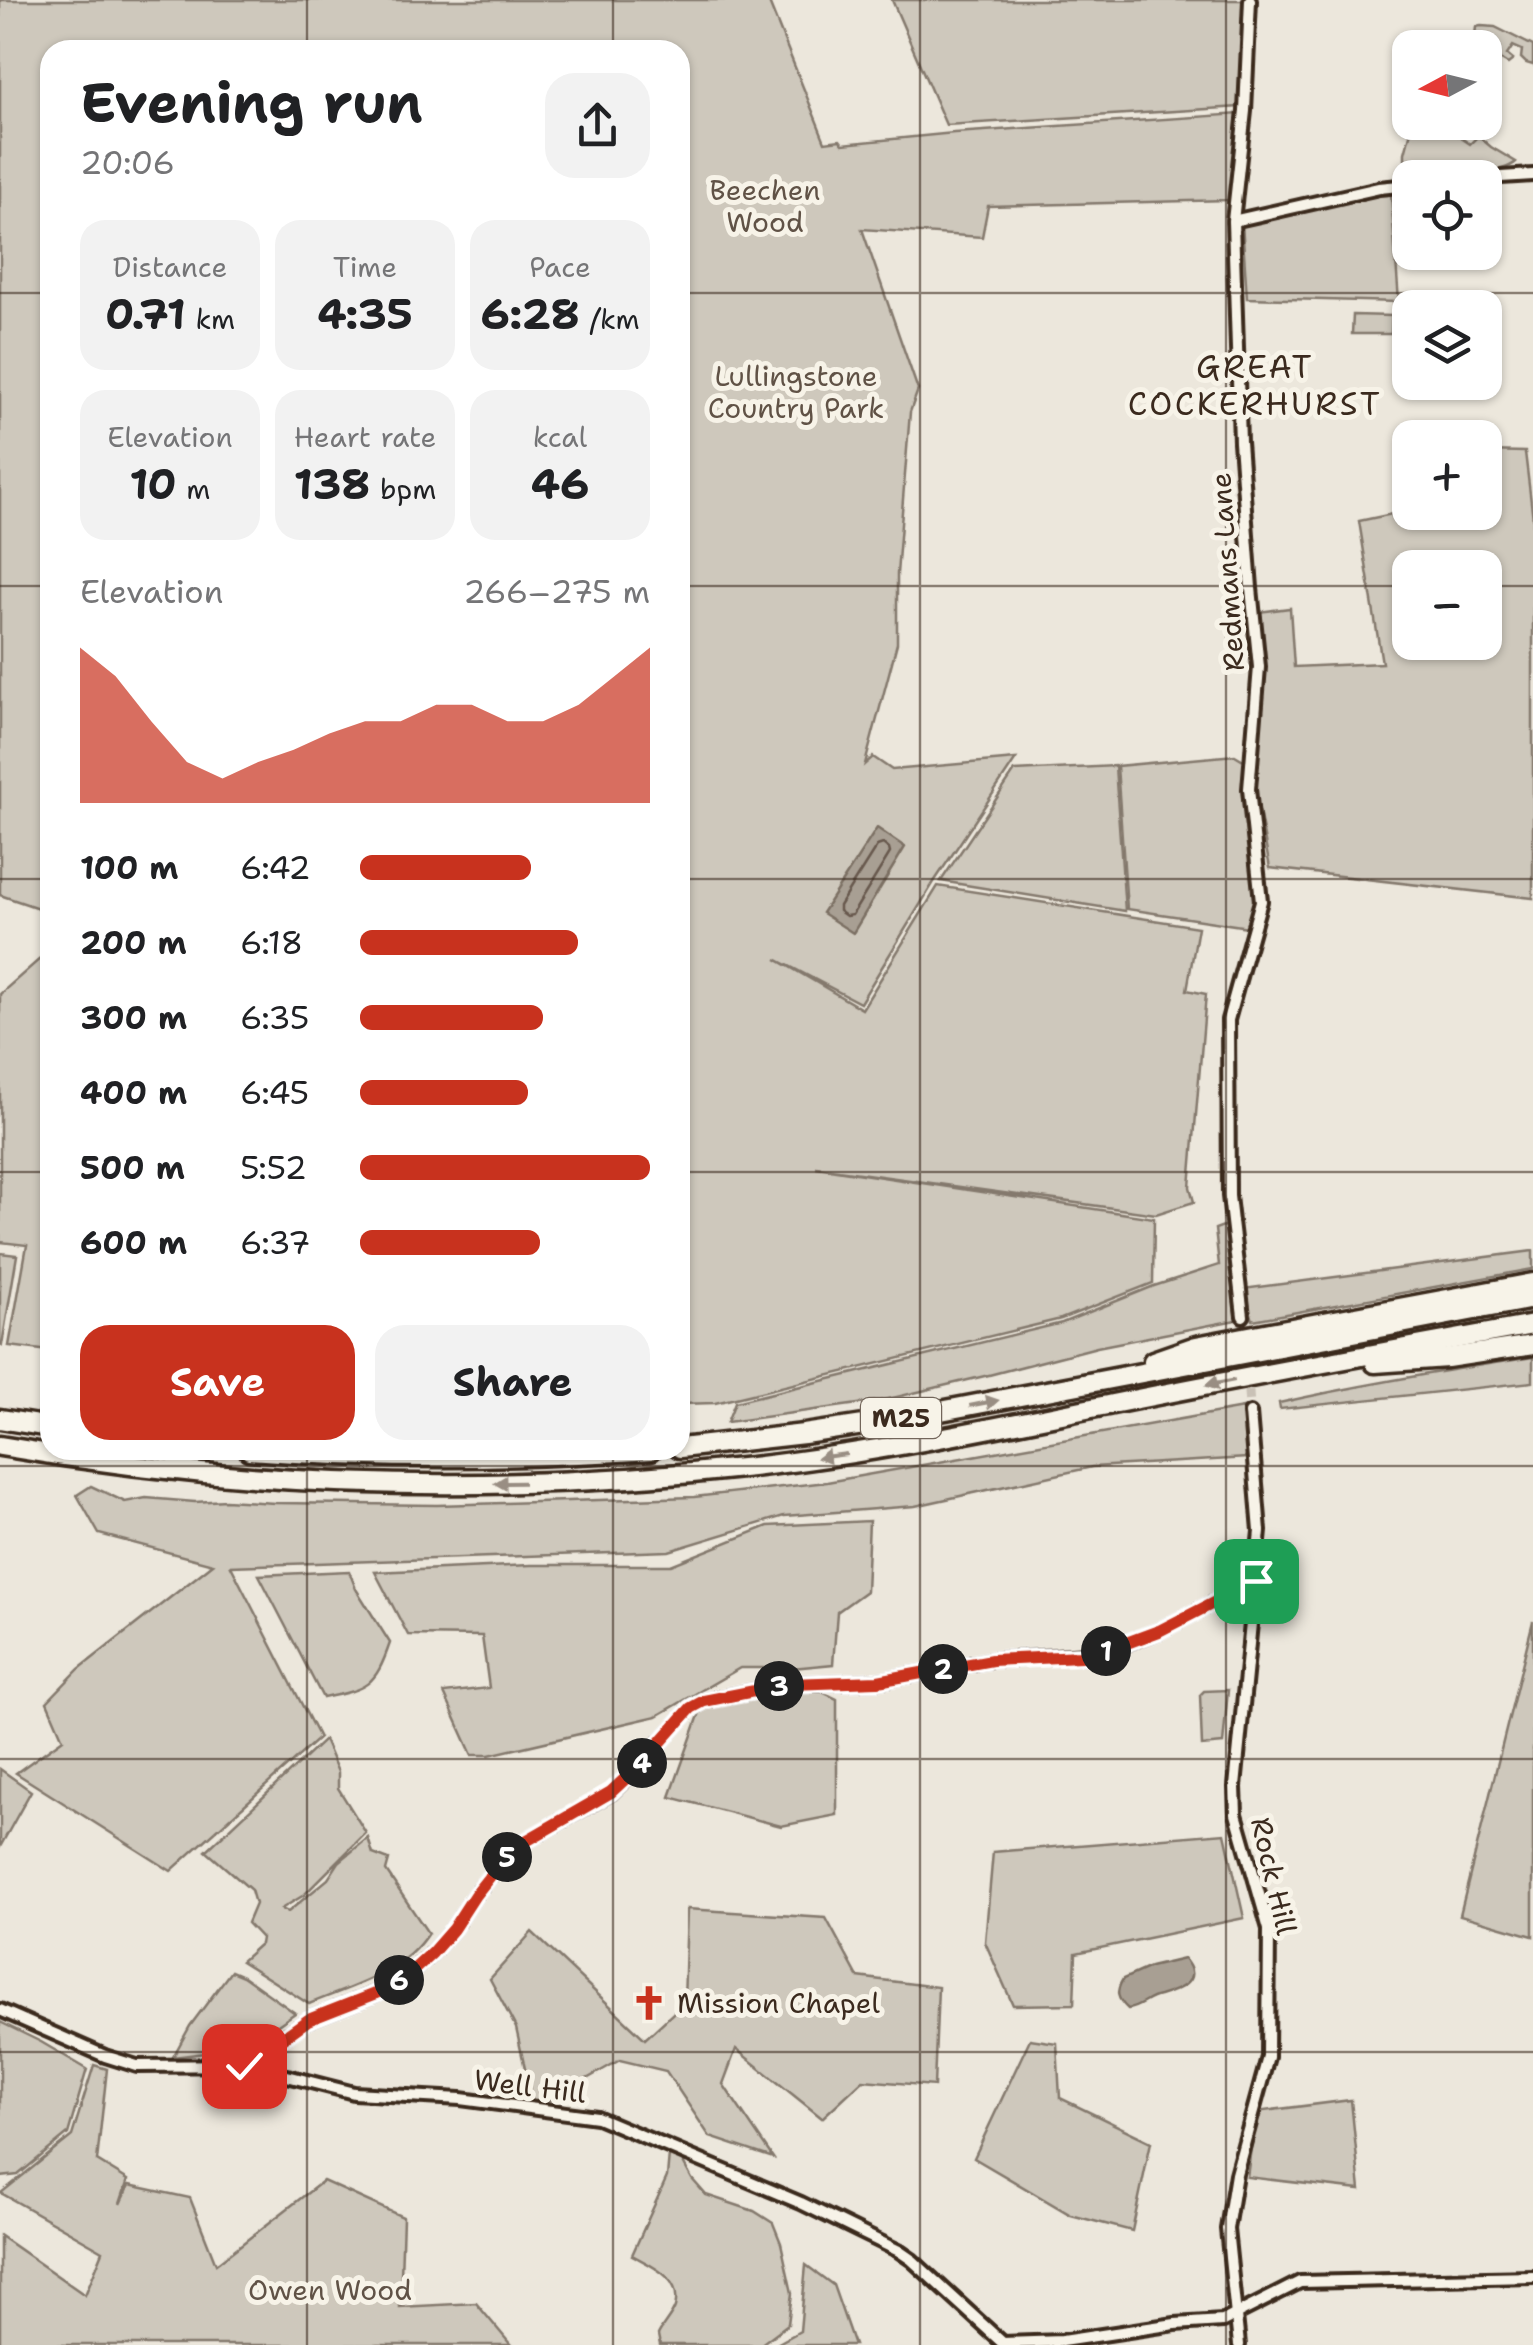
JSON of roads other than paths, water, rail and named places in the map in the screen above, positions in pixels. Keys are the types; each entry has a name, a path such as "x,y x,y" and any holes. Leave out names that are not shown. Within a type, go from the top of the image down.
{"highway":[{"name":"M25","path":"1121,1376 1196,1346 1533,1283"},
{"name":"M25","path":"690,1447 877,1423 1533,1300"},
{"name":"M25","path":"101,1460 312,1481 458,1484 679,1474 828,1458 1533,1325"},
{"name":"M25","path":"1316,1364 1414,1361 1533,1345"},
{"path":"0,1419 40,1425"},
{"name":"M25","path":"0,1446 40,1452"}],"street":[{"name":"Redmans Lane","path":"1243,1316 1229,1196 1228,1020 1261,901 1249,788 1260,667 1240,442 1233,221 1246,111 1250,0"},
{"path":"1502,177 1533,175"},
{"path":"1233,221 1392,188"},
{"name":"Rock Hill","path":"1239,2345 1228,2229 1236,2174 1268,2057 1268,1929 1236,1814 1235,1787 1260,1531 1250,1414"},
{"path":"244,2066 308,2020 377,1993 408,1975 453,1929 502,1861 542,1831 611,1792 683,1716 704,1701 790,1684 878,1681 992,1660 1102,1652 1159,1631 1256,1581"},
{"name":"Well Hill","path":"0,2010 137,2066 244,2066 354,2093 461,2100 597,2118 801,2203 899,2251 1004,2344"},
{"path":"1004,2344 1062,2342 1175,2324 1223,2321 1300,2282 1533,2276"}],"water":[{"path":"877,828 905,847 853,933 822,913"},
{"path":"1184,1959 1191,1974 1186,1984 1133,2008 1128,2009 1121,2002 1118,1992 1123,1979"}],"tunnel":[{"path":"1243,1316 1250,1413"}],"place":[{"name":"Mission Chapel","path":"649,2003"}],"district":[{"name":"GREAT COCKERHURST","path":"1255,384"}],"park label":[{"name":"Beechen Wood","path":"765,206"},
{"name":"Lullingstone Country Park","path":"796,392"},
{"name":"Owen Wood","path":"330,2290"}]}
